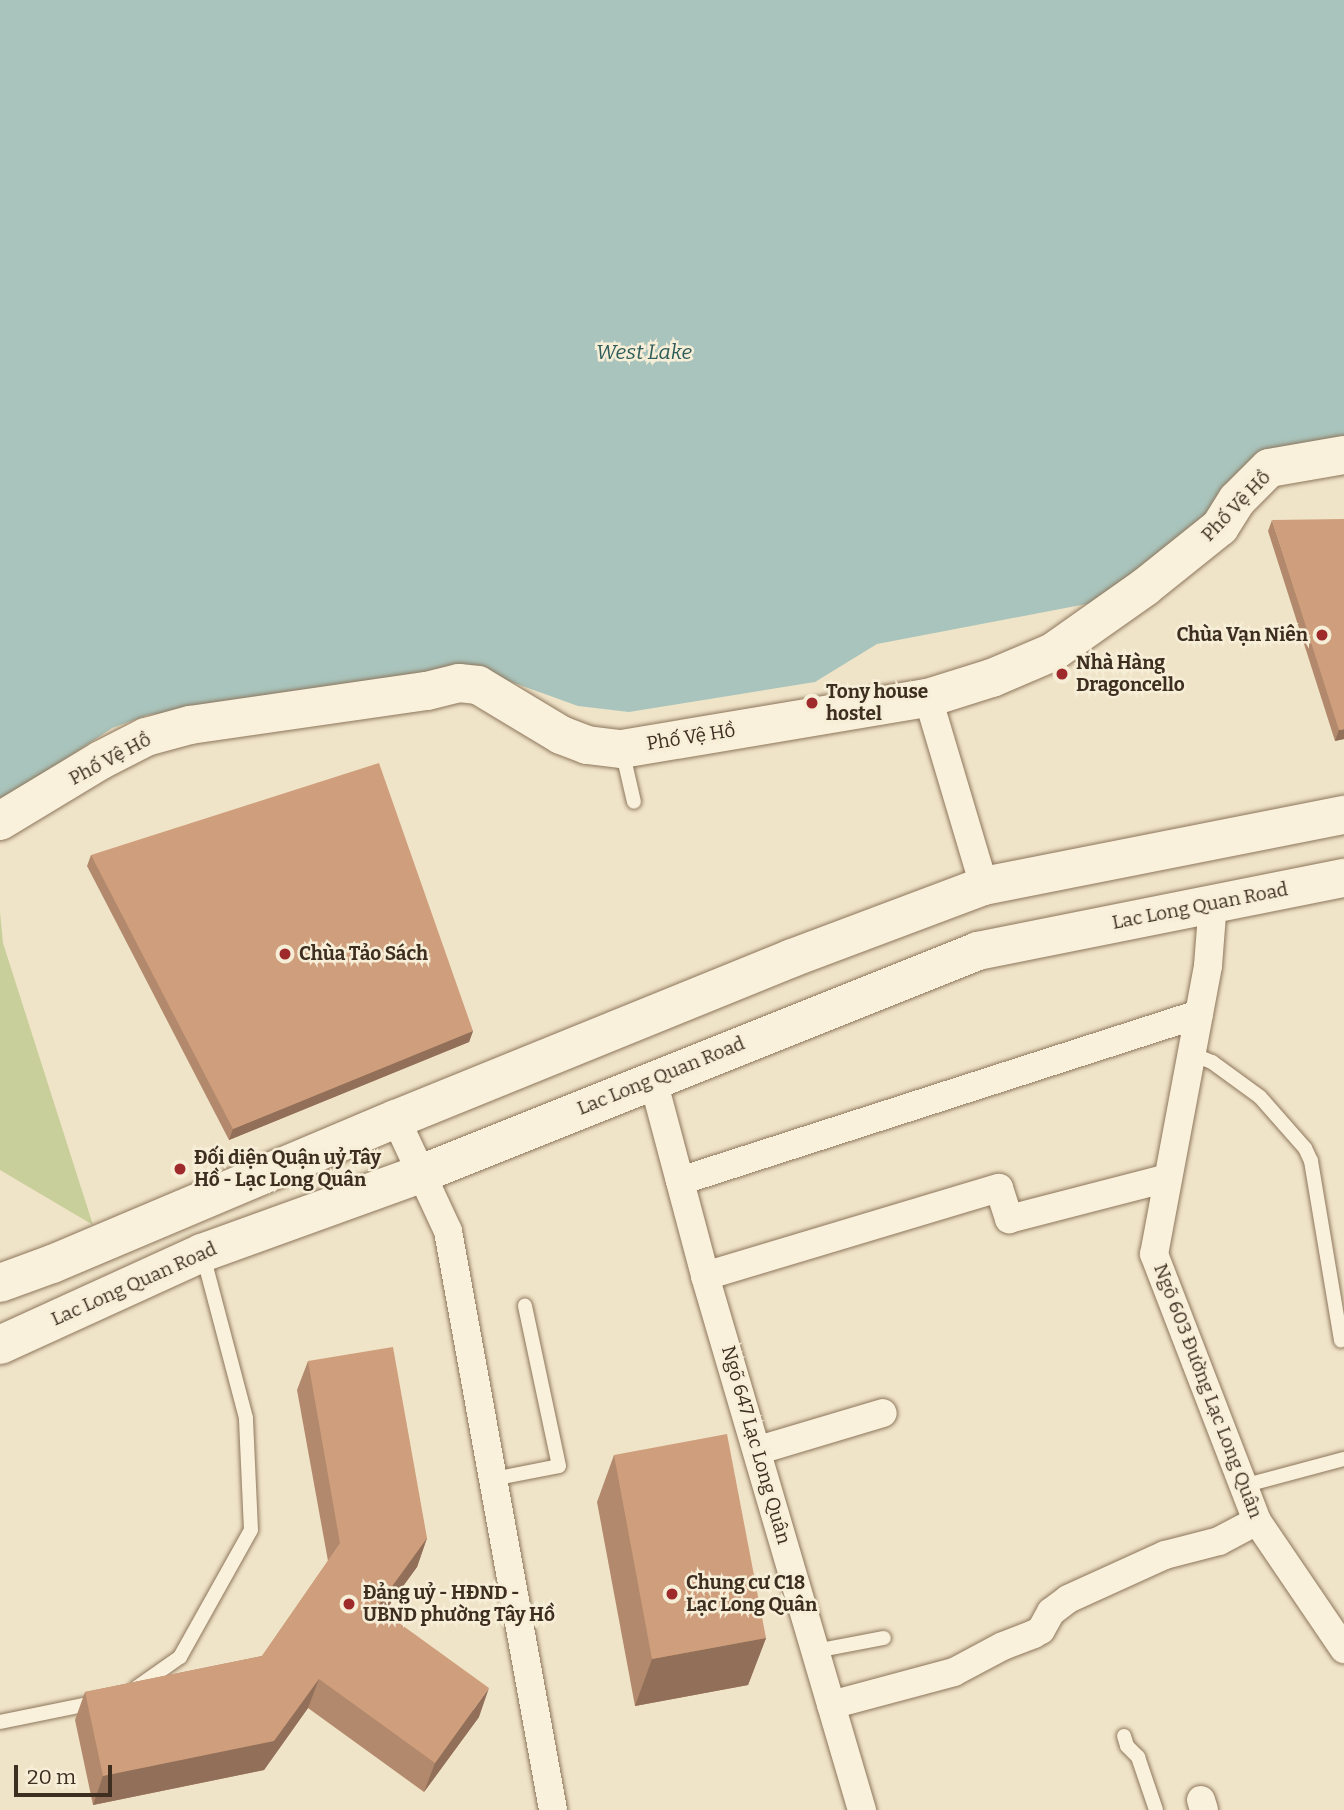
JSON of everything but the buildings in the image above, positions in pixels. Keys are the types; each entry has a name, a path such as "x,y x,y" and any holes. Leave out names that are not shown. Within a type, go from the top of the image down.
{"main road":[{"name":"Phố Vệ Hồ","path":"0,821 101,760 146,737 190,725 427,691 459,683 478,685 561,735 587,745 622,749 928,698 992,678 1053,652 1145,587 1220,527 1237,500 1269,468 1344,455"},
{"path":"0,1283 52,1264 396,1119 792,958 984,886 1344,816"},
{"name":"Lac Long Quan Road","path":"0,1345 202,1253 422,1173 978,951 1344,878"}],"street":[{"path":"928,698 984,886"},
{"name":"Ngõ 603 Đường Lạc Long Quân","path":"1213,902 1208,966 1154,1254 1257,1521 1344,1649"},
{"path":"680,1181 1199,1014"},
{"name":"Ngõ 647 Lạc Long Quân","path":"653,1080 705,1276 862,1810"},
{"path":"396,1119 448,1231 552,1810"},
{"path":"705,1276 999,1188 1010,1219 1168,1178"},
{"path":"758,1450 883,1413"},
{"path":"831,1706 954,1672 1041,1630 1051,1612 1068,1599 1165,1555 1219,1541 1257,1521"}],"lane":[{"path":"622,749 634,802"},
{"path":"1192,1054 1212,1062 1260,1097 1305,1147 1311,1161 1341,1341"},
{"path":"0,1722 117,1698 180,1657 251,1530 246,1418 202,1253"},
{"path":"493,1479 559,1466 525,1306"},
{"path":"1243,1486 1344,1459"},
{"path":"815,1651 884,1638"},
{"path":"1124,1736 1127,1746 1138,1757 1156,1810"}],"green space":[{"path":"0,912 3,943 93,1225 0,1170"}],"water":[{"name":"West Lake","path":"0,0 1344,0 1344,447 1265,461 1142,573 1102,601 877,644 815,682 629,712 578,706 470,667 148,715 112,728 0,803"}],"place":[{"name":"Chùa Vạn Niên","path":"1322,635"},
{"name":"Nhà Hàng Dragoncello","path":"1062,674"},
{"name":"Tony house hostel","path":"812,703"},
{"name":"Chùa Tảo Sách","path":"285,954"},
{"name":"Đối diện Quận uỷ Tây Hồ - Lạc Long Quân","path":"180,1169"},
{"name":"Chung cư C18 Lạc Long Quân","path":"672,1594"},
{"name":"Đảng uỷ - HĐND - UBND phường Tây Hồ","path":"349,1604"}]}
